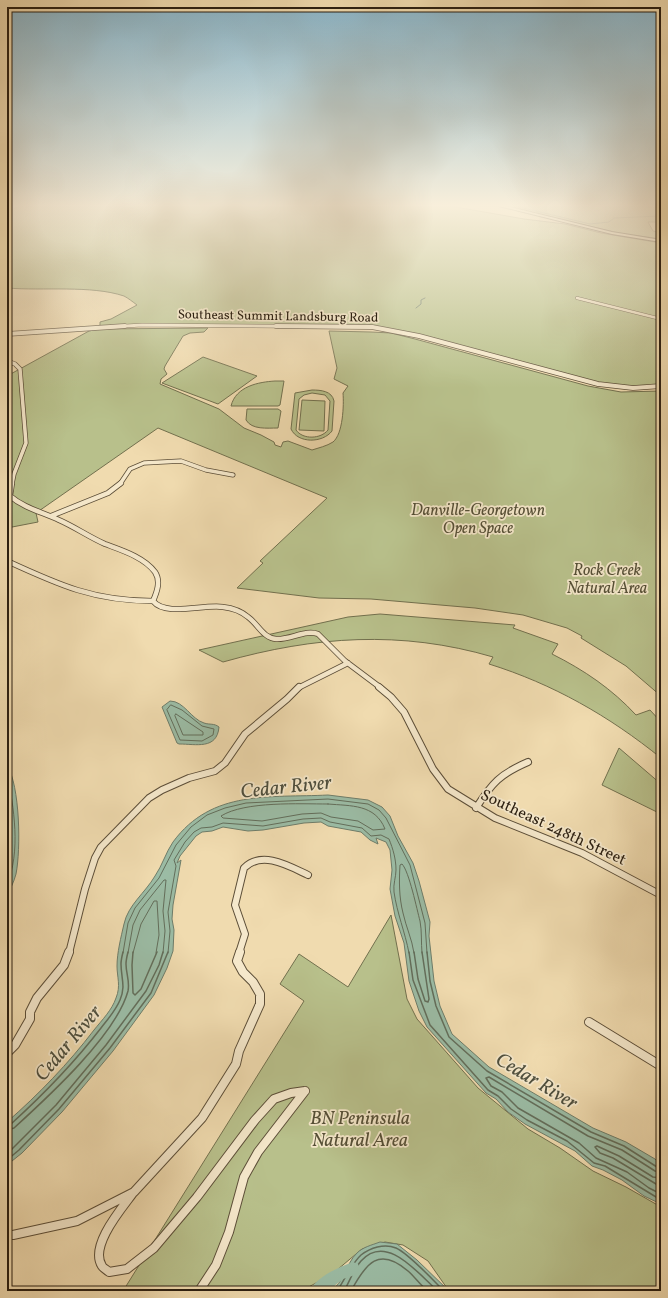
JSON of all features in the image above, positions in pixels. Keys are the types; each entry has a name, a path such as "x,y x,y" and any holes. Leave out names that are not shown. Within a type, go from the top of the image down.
{"street":[{"path":"577,298 661,319"},
{"name":"Southeast Summit Landsburg Road","path":"7,334 147,325 372,327 419,336 598,384 633,388 661,386"},
{"path":"7,361 14,364 20,370 26,443 14,474 10,496 18,505 51,516 146,564 155,572 158,579 158,590 153,601 132,602 101,598 64,587 7,561"},
{"path":"51,516 108,493 120,484 130,469 144,463 181,461 206,470 233,475"},
{"name":"Southeast 248th Street","path":"153,601 157,606 169,610 212,605 238,612 247,616 266,635 276,640 313,632 318,634 348,663 396,702 410,721 441,782 457,796 495,818 582,853 661,895"},
{"path":"7,1053 15,1045 30,1019 30,1012 37,998 64,965 70,950 84,889 95,858 101,847 149,798 162,790 189,778 215,771 225,763 245,734 300,686 348,663"},
{"path":"476,808 489,788 502,774 528,762"},
{"path":"199,1291 216,1264 229,1232 244,1177 258,1152 305,1091 291,1093 274,1099 255,1120 197,1197 154,1248 127,1269 109,1272 101,1265 99,1249 102,1238 134,1192 202,1118 236,1064 239,1051 260,1004 260,994 254,982 243,972 237,961 245,934 235,905 244,868 256,860 277,861 308,875"},
{"path":"589,1022 661,1066"},
{"path":"13,1236 77,1222 134,1192"}],"green space":[{"path":"7,267 661,267 661,388 602,385 410,334 377,328 228,325 97,327 100,325 100,322 111,319 137,305 124,296 82,289 7,288"},
{"name":"Danville-Georgetown Open Space","path":"208,328 204,332 190,333 183,336 165,366 164,369 167,374 161,379 160,384 219,409 244,428 261,435 274,442 275,445 281,447 283,442 288,441 312,450 333,442 339,433 343,412 343,393 348,386 334,379 337,368 329,331 391,333 588,386 621,392 661,391 661,696 626,666 581,638 582,636 567,628 523,615 475,608 371,599 319,598 237,588 263,563 260,561 327,498 158,428 36,513 38,522 7,528 7,376 89,331 99,329"},
{"path":"203,357 257,376 218,404 162,383"},
{"path":"275,381 284,381 280,405 231,406 238,394 249,386"},
{"path":"315,390 326,392 331,395 334,401 332,431 328,435 317,440 311,440 294,434 291,429 295,393","holes":["312,393 325,395 330,401 328,430 317,437 307,437 299,433 296,430 299,399 304,395"]},
{"path":"302,400 325,401 324,431 299,430"},
{"path":"247,409 278,409 281,411 278,428 260,428 252,425 246,420"},
{"path":"380,614 515,625 513,628 558,644 552,654 607,688 636,715 650,710 661,722 661,758 621,728 558,691 513,672 489,664 493,657 459,648 391,640 358,640 291,646 223,662 199,650 348,617"},
{"path":"619,748 661,784 661,814 602,785"},
{"name":"BN Peninsula Natural Area","path":"391,915 407,999 417,1019 478,1088 528,1129 560,1148 593,1171 626,1187 661,1207 661,1291 449,1291 428,1261 403,1245 385,1242 362,1249 331,1275 301,1291 123,1291 304,1001 280,984 299,954 348,987"}],"water":[{"path":"170,701 179,704 199,721 219,727 214,739 205,744 199,745 177,743 162,707"},
{"path":"7,765 15,787 19,849 16,874 7,897"},
{"path":"328,795 368,800 382,807 390,816 398,836 413,863 419,881 430,922 429,936 434,981 440,1006 452,1034 489,1067 593,1128 626,1142 655,1159 661,1165 661,1204 644,1196 622,1180 592,1166 575,1151 525,1124 508,1112 496,1099 486,1093 427,1027 419,1011 409,981 404,943 395,916 390,889 392,870 390,850 386,842 376,838 378,844 370,840 361,832 328,826 321,822 248,831 223,827 212,831 202,832 196,836 180,856 177,863 181,860 173,905 173,951 167,968 154,995 113,1051 62,1112 22,1153 7,1165 7,1122 42,1090 63,1067 112,1007 118,989 118,956 120,940 126,917 133,905 151,882 173,842 188,825 206,813 224,805 264,797"},
{"path":"380,1242 397,1244 417,1260 449,1291 330,1291 339,1284 353,1257 359,1251"}],"waterway":[{"path":"416,308 421,304 421,300 425,298"},
{"name":"Cedar River","path":"317,1291 339,1274 353,1269"}],"park label":[{"name":"Rock Creek Natural Area","path":"607,580"}]}
